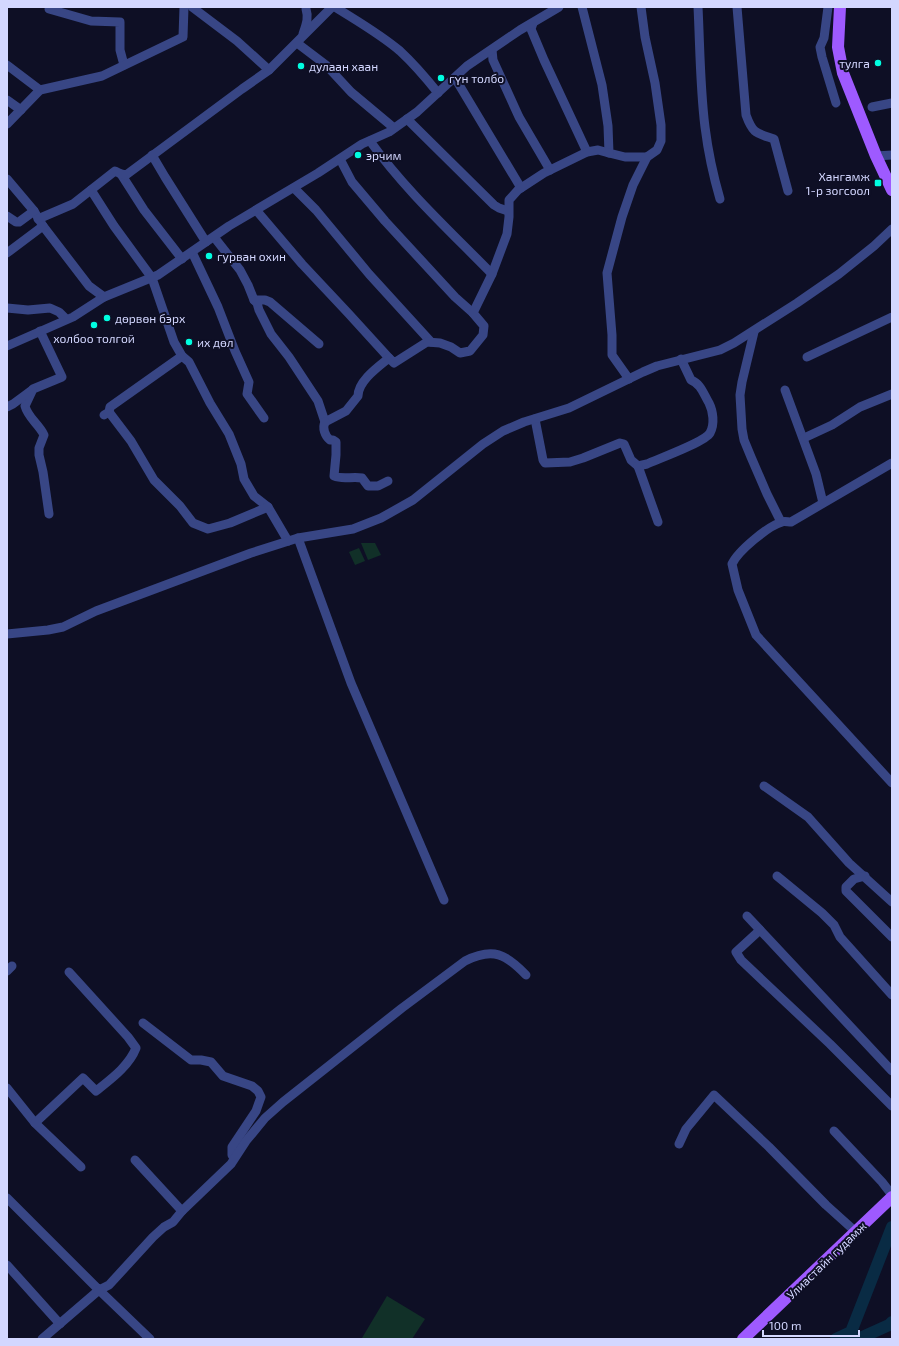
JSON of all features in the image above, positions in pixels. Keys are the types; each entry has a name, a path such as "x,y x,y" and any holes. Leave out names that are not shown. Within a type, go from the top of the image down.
{"main road":[{"path":"840,7 838,34 840,61 848,86 876,156 892,190"},
{"name":"Улиастайн гудамж","path":"743,1339 892,1196"}],"street":[{"path":"7,124 40,90 102,76 183,37 184,7"},
{"path":"192,7 237,41 269,70"},
{"path":"7,216 16,222 38,219 73,204 115,171 126,175 269,70 332,7"},
{"path":"336,7 366,26 401,52 438,93"},
{"path":"7,346 40,330 73,317 104,296 152,278 229,226 294,188 362,144 389,132 417,112 467,66 559,7"},
{"path":"582,7 602,85 608,126 609,152"},
{"path":"629,379 612,355 612,335 607,273 627,202 647,158 655,153 660,146 661,130 655,83 645,37 641,7"},
{"path":"698,7 705,127 711,165 720,199"},
{"path":"737,7 746,115 750,126 756,132 774,139 788,191"},
{"path":"828,7 824,38 820,47 836,102"},
{"path":"299,40 307,23 308,15 306,8"},
{"path":"306,8 317,23"},
{"path":"49,9 91,21 120,22 120,50 124,66"},
{"path":"533,23 531,29 587,152"},
{"path":"299,40 326,65 351,92 394,128"},
{"path":"492,50 493,60 520,117 550,170"},
{"path":"7,65 40,90"},
{"path":"455,78 521,188"},
{"path":"7,100 21,110"},
{"path":"872,107 892,103"},
{"path":"407,120 494,205 508,211"},
{"path":"370,141 400,179 492,274"},
{"path":"473,313 492,274 507,234 509,200 521,188 550,170 587,152 598,150 625,157 647,158"},
{"path":"152,155 165,178 210,240 240,270 254,300 258,303 259,310 271,334 289,357 318,401 325,422 324,425 327,438 336,442 334,476 341,478 362,478 368,486 378,486 388,481"},
{"path":"876,156 892,155"},
{"path":"256,210 302,264 394,363 427,342 440,343 451,347 460,353 470,351 483,335 484,326 473,313 455,297 385,221 352,182 340,159"},
{"path":"121,174 144,210 182,259"},
{"path":"7,179 89,286 104,296"},
{"path":"7,194 13,187"},
{"path":"294,188 320,215 369,274 431,342"},
{"path":"91,190 114,226 152,278 174,342 182,356 189,362 210,403 229,434 241,464 244,479 254,496 268,507 288,541"},
{"path":"7,253 38,219"},
{"path":"7,634 63,627 96,611 251,553 298,538 353,529 374,521 414,500 493,437 513,426 575,406 657,366 720,350 754,332 839,274 860,258 892,229"},
{"path":"192,252 218,307 249,382 247,394 264,418"},
{"path":"254,300 265,300 270,302 318,344"},
{"path":"7,308 28,310 50,308 59,312 66,319"},
{"path":"807,357 892,317"},
{"path":"7,407 33,389 62,377 40,330"},
{"path":"754,332 740,395 742,429 744,440 751,457 781,522"},
{"path":"182,356 110,408 107,413 131,441 154,480 180,506 193,523 208,529 230,523 268,507"},
{"path":"325,422 346,411 358,396 364,380 389,358"},
{"path":"638,466 647,464 702,440 710,434 712,410 698,383 690,380 681,359"},
{"path":"33,389 25,406 27,414 40,428 44,435 39,448 39,455 49,514"},
{"path":"785,390 804,438 816,474 823,503"},
{"path":"804,438 832,424 860,407 892,394"},
{"path":"535,419 542,460 545,463 570,462 620,443 624,444 631,460 638,466 649,501 658,522"},
{"path":"892,463 791,522 781,522 762,533 739,553 732,564 738,590 756,635 892,783"},
{"path":"298,538 351,683 444,900"},
{"path":"764,786 808,817 849,863 892,902"},
{"path":"777,876 822,913 834,925 840,937 892,995"},
{"path":"865,876 854,879 846,887 846,891 892,937"},
{"path":"747,916 892,1071"},
{"path":"760,930 736,952 741,960 830,1044 892,1106"},
{"path":"42,1339 99,1290 110,1285 153,1237 164,1227 173,1222 182,1211 231,1164 246,1141 260,1124 283,1102 402,1008 465,961 474,956 488,953 499,955 513,962 526,975"},
{"path":"35,1123 83,1078 96,1091 117,1074 133,1055 136,1048 128,1037 69,972"},
{"path":"144,1023 191,1060 211,1062 223,1076 252,1086 258,1091 260,1097 256,1111 232,1146 232,1155 234,1158"},
{"path":"7,1088 35,1123 81,1167"},
{"path":"678,1144 686,1129 714,1095 769,1146 826,1205 856,1232"},
{"path":"834,1131 882,1182 892,1196"},
{"path":"135,1160 182,1211"},
{"path":"7,1198 150,1339"},
{"path":"7,1265 60,1324"}],"green space":[{"path":"361,543 375,543 381,555 368,560"},
{"path":"359,548 365,561 355,565 349,552"},
{"path":"387,1296 425,1319 412,1339 362,1338"}],"waterway":[{"path":"836,1339 851,1332 892,1227"},
{"path":"858,1339 889,1325 892,1322"}],"place":[{"name":"тулга","path":"878,63"},
{"name":"дулаан хаан","path":"301,66"},
{"name":"гүн толбо","path":"441,78"},
{"name":"эрчим","path":"358,155"},
{"name":"Хангамж 1-р зогсоол","path":"878,183"},
{"name":"гурван охин","path":"209,256"},
{"name":"дөрвөн бэрх","path":"107,318"},
{"name":"холбоо толгой","path":"94,325"},
{"name":"их дөл","path":"189,342"}]}
